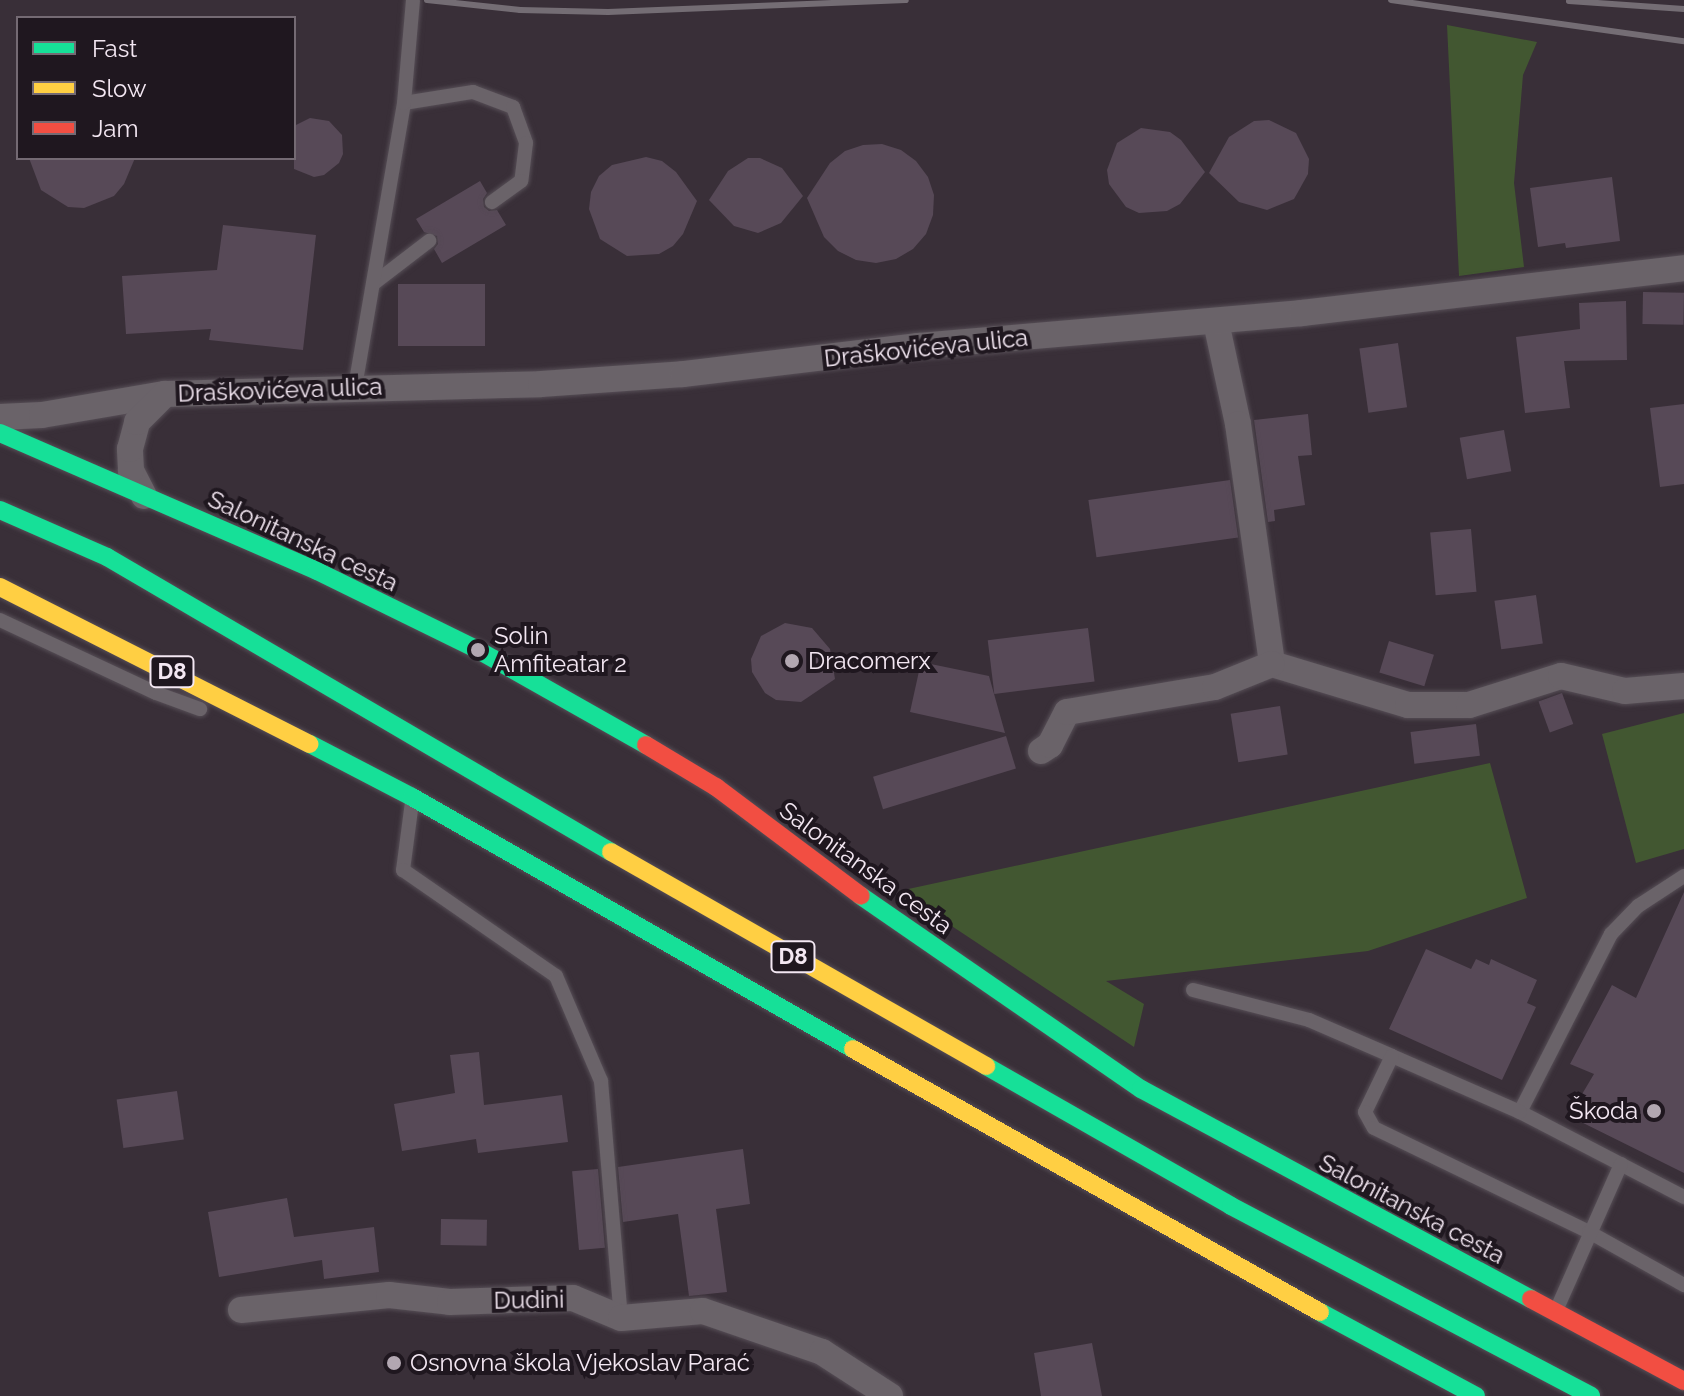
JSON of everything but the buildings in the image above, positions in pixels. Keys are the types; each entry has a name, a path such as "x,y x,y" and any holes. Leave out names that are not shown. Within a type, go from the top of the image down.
{"main road":[{"name":"Salonitanska cesta","path":"0,433 317,571 478,650 567,699 716,787 883,913 1141,1089 1684,1381"},
{"name":"D8","path":"0,510 107,557 624,860 1217,1199 1591,1396"},
{"name":"D8","path":"0,587 81,625 412,797 1202,1249 1476,1396"}],"street":[{"name":"Draškovićeva ulica","path":"0,417 42,415 165,394 541,384 683,374 918,346 1216,322 1684,268"},
{"path":"1216,322 1238,424 1272,664"},
{"name":"Draškovićeva ulica","path":"144,496 131,470 130,449 137,422 165,394"},
{"path":"1041,751 1050,745 1067,712 1215,687 1272,664 1408,705 1469,705 1561,676 1625,691 1684,686"},
{"name":"Dudini","path":"241,1310 389,1295 450,1302 573,1298 621,1318 703,1311 822,1352 890,1396"}],"lane":[{"path":"355,387 404,103 413,0"},
{"path":"404,103 473,92 513,107 526,143 521,181 492,202"},
{"path":"373,284 429,241"},
{"path":"0,620 156,693 343,761"},
{"path":"412,797 403,870 556,976 601,1081 621,1318"},
{"path":"1520,1112 1611,934 1638,906 1684,876"},
{"path":"1193,990 1309,1020 1520,1112 1684,1197"},
{"path":"1392,1056 1365,1112 1374,1128 1589,1232 1684,1285"},
{"path":"1555,1313 1621,1164"}],"green space":[{"path":"1447,25 1537,42 1523,75 1514,183 1524,267 1459,276"},
{"path":"1684,713 1684,849 1636,863 1602,734"},
{"path":"1490,763 1527,898 1368,951 1106,981 1144,1004 1134,1047 899,891"}],"railway":[{"path":"427,0 520,10 608,12 906,0"},
{"path":"1391,0 1684,41"},
{"path":"1569,1 1684,9"}],"traffic: fast":[{"path":"0,433 317,571 478,650 646,745"},
{"path":"0,510 107,557 611,852"},
{"path":"310,744 412,797 853,1049"},
{"path":"861,896 1141,1089 1531,1299"},
{"path":"986,1066 1231,1206 1591,1396"},
{"path":"1320,1312 1476,1396"}],"traffic: slow":[{"path":"0,587 310,744"},
{"path":"611,852 986,1066"},
{"path":"853,1049 1320,1312"}],"traffic: jam":[{"path":"646,745 716,787 861,896"},
{"path":"1531,1299 1684,1381"}],"place":[{"name":"Solin Amfiteatar 2","path":"478,650"},
{"name":"Dracomerx","path":"792,661"},
{"name":"Škoda","path":"1654,1111"},
{"name":"Osnovna škola Vjekoslav Parać","path":"394,1363"}]}
